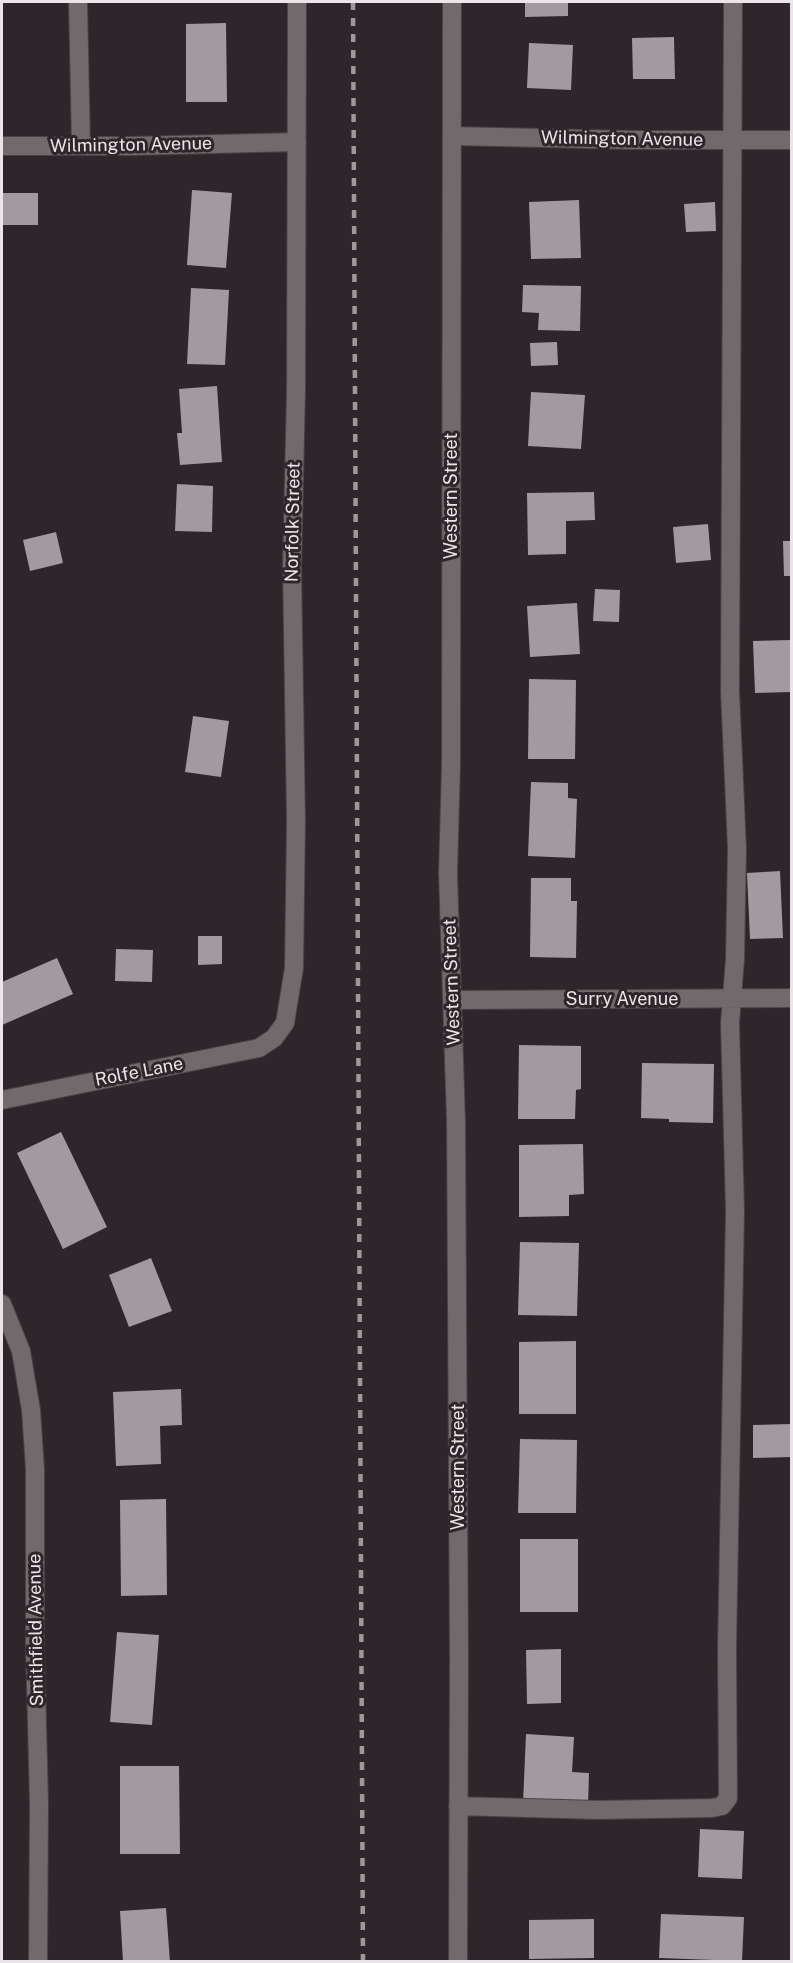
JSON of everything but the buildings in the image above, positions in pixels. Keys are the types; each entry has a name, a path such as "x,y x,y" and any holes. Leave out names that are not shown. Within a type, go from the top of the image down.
{"street":[{"path":"78,2 81,145"},
{"name":"Norfolk Street","path":"274,1038 285,1023 294,968 296,821 292,567 296,391 297,2"},
{"name":"Western Street","path":"452,2 451,730 448,873 456,1122 458,1962"},
{"path":"458,1806 597,1810 712,1808 722,1806 728,1798 727,1648 735,1211 730,1023 735,959 737,849 730,691 733,2"},
{"name":"Wilmington Avenue","path":"452,136 619,140 792,140"},
{"name":"Wilmington Avenue","path":"2,146 297,142"},
{"name":"Surry Avenue","path":"452,1000 792,998"},
{"name":"Rolfe Lane","path":"2,1100 259,1048 274,1038"},
{"name":"Smithfield Avenue","path":"2,1304 21,1351 31,1410 34,1457 39,1803 38,1962"}],"railway":[{"path":"353,2 363,1962"}]}
